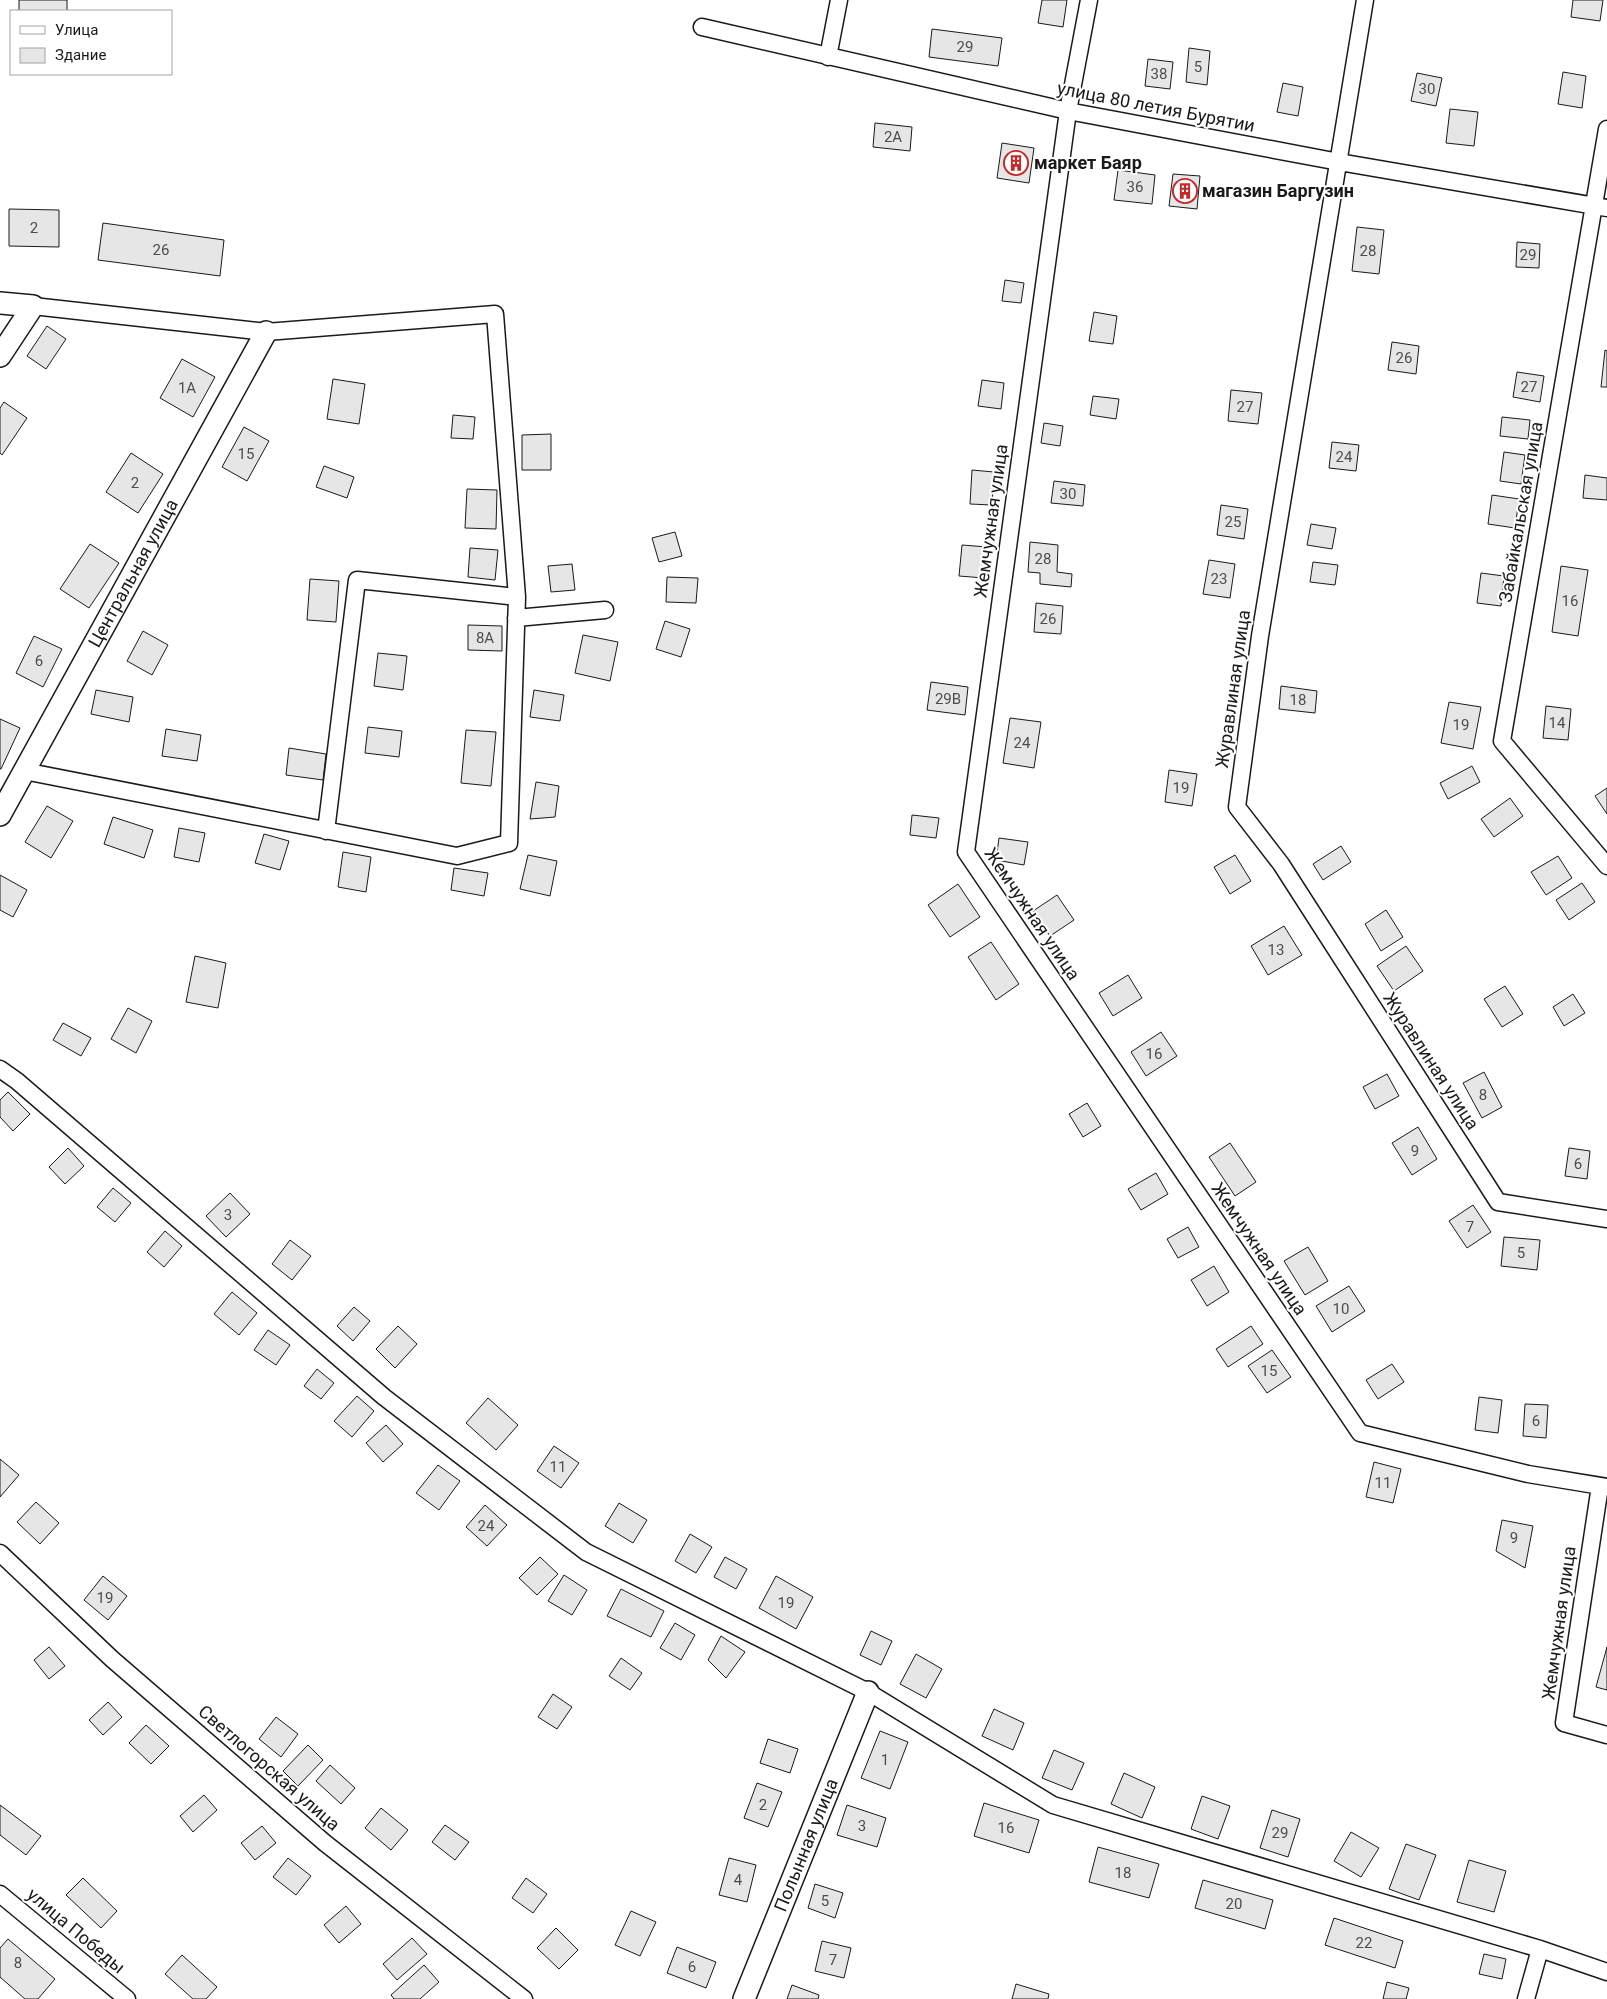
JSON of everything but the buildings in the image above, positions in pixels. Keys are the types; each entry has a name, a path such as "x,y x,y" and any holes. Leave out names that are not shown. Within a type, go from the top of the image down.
{"street":[{"path":"828,57 839,0"},
{"name":"Жемчужная улица","path":"1090,0 1068,111 966,852 1360,1433 1528,1474 1603,1486 1564,1723 1607,1735"},
{"name":"Журавлиная улица","path":"1365,0 1260,636 1237,807 1281,864 1498,1202 1607,1219"},
{"name":"улица 80 летия Бурятии","path":"702,27 1068,111 1339,162 1600,208"},
{"name":"Забайкальская улица","path":"1607,129 1600,208 1502,741 1607,866"},
{"path":"0,302 266,332 495,314 517,597 509,843 457,856 24,771"},
{"path":"0,356 33,306"},
{"name":"Центральная улица","path":"0,815 266,332"},
{"path":"326,831 357,580 517,597"},
{"path":"516,618 605,610"},
{"path":"0,1069 24,1087 384,1397 586,1552 868,1692 1053,1805 1540,1949 1607,1972"},
{"name":"Светлогорская улица","path":"0,1553 112,1659 325,1843 524,1999"},
{"name":"Полынная улица","path":"744,1999 868,1692"},
{"name":"улица Победы","path":"0,1894 127,1999"},
{"path":"1526,1999 1540,1949"}],"place":[{"name":"маркет Баяр","path":"1016,163"},
{"name":"магазин Баргузин","path":"1185,191"}]}
